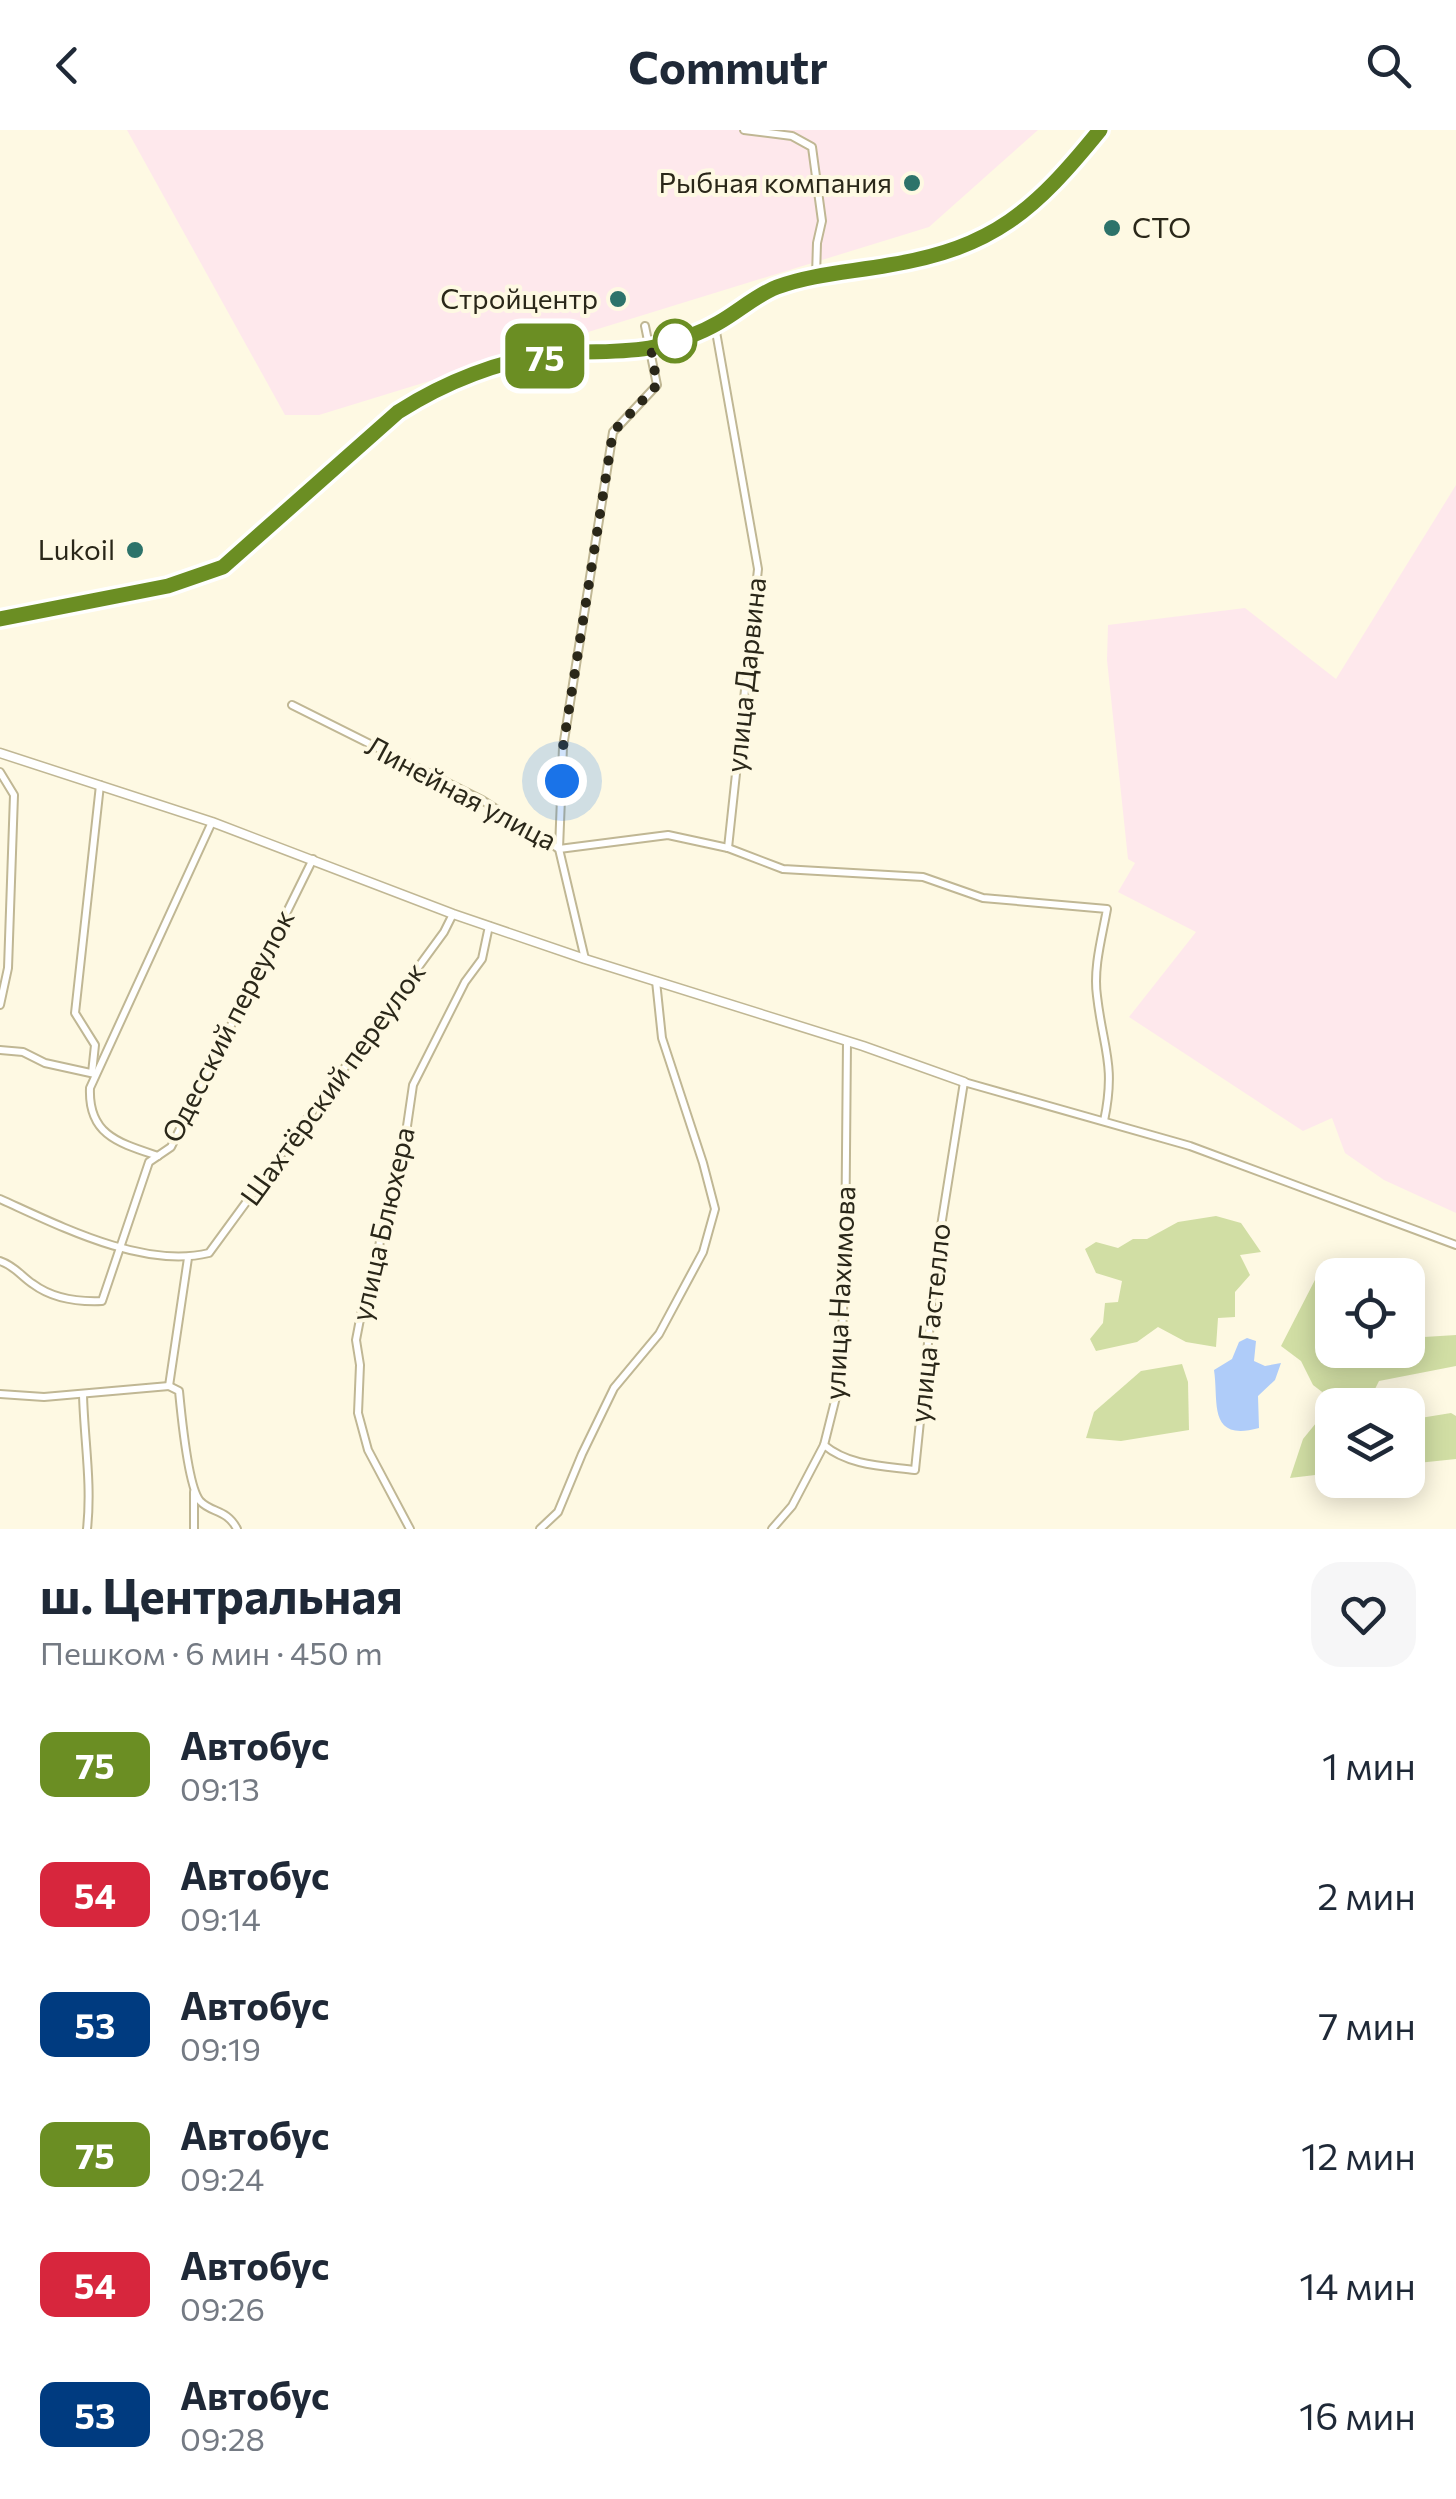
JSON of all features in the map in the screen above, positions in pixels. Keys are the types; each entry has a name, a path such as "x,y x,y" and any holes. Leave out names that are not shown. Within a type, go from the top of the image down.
{"highway":[{"path":"0,619 168,586 223,567 398,412 470,374 551,354 651,348 714,326 774,288 816,276 957,250 1004,228 1048,192 1100,130"}],"street":[{"path":"744,130 792,136 812,146 822,220 816,276"},
{"path":"586,959 560,850 563,747 613,432 657,385 644,326"},
{"name":"улица Дарвина","path":"714,326 758,568 728,848"},
{"name":"Линейная улица","path":"292,705 482,800 560,850 668,835 728,848 784,869 924,878 983,898 1107,909 1096,993 1110,1054 1111,1085 1104,1121"},
{"path":"0,753 212,822 454,914 586,959 847,1040 964,1082 1190,1146 1456,1246"},
{"path":"0,772 14,795 0,1005"},
{"path":"94,1074 95,1044 75,1013 100,785"},
{"path":"158,1156 120,1143 100,1128 89,1110 90,1088 212,822"},
{"name":"Одесский переулок","path":"0,1262 12,1265 49,1294 83,1302 102,1301 150,1162 171,1147 313,859"},
{"name":"Шахтёрский переулок","path":"188,1258 210,1253 454,914"},
{"name":"улица Блюхера","path":"410,1529 368,1450 358,1413 360,1365 356,1340 400,1174 413,1085 465,982 482,959 489,926"},
{"path":"540,1529 558,1512 614,1388 659,1334 703,1252 714,1209 662,1038 656,981"},
{"name":"улица Нахимова","path":"772,1529 792,1506 824,1445 840,1381 847,1040"},
{"path":"0,1050 23,1052 45,1063 94,1074"},
{"name":"улица Гастелло","path":"824,1445 836,1455 866,1464 915,1470 938,1245 964,1082"},
{"path":"0,1200 66,1228 120,1245 160,1257 188,1258 169,1386"},
{"path":"0,1394 44,1397 169,1386 178,1391 194,1486 194,1529"},
{"path":"83,1394 84,1451 91,1494 87,1529"},
{"path":"194,1486 200,1502 232,1519 237,1529"}],"shaded area":[{"path":"127,130 1038,130 929,227 319,415 285,415"},
{"path":"1456,485 1456,1213 1384,1180 1345,1153 1332,1118 1303,1131 1129,1017 1196,932 1118,892 1135,863 1128,859 1107,660 1108,625 1245,608 1336,679"}],"green space":[{"path":"1216,1216 1241,1223 1261,1252 1240,1255 1250,1275 1235,1292 1235,1317 1218,1318 1216,1347 1186,1342 1158,1327 1137,1342 1096,1351 1090,1339 1103,1323 1105,1303 1118,1302 1122,1281 1096,1273 1085,1249 1096,1242 1118,1248 1133,1239 1147,1239 1178,1222"},
{"path":"1315,1280 1315,1368 1425,1368 1425,1337 1456,1335 1456,1366 1379,1381 1376,1388 1317,1388 1301,1361 1281,1346"},
{"path":"1182,1364 1188,1382 1189,1430 1121,1441 1086,1438 1094,1412 1141,1371"},
{"path":"1451,1413 1456,1416 1456,1459 1425,1462 1425,1417"},
{"path":"1315,1424 1315,1475 1290,1478 1303,1439"}],"water":[{"path":"1247,1338 1256,1341 1254,1361 1265,1366 1281,1363 1275,1380 1258,1396 1259,1428 1242,1431 1223,1424 1219,1416 1214,1370 1232,1359 1239,1342"}],"bus line":[{"name":"75","path":"0,619 168,586 223,567 398,412 470,374 551,354 651,348 714,326 774,288 811,277 957,250 1004,228 1048,192 1100,130"}],"place":[{"name":"Рыбная компания","path":"912,183"},
{"name":"СТО","path":"1112,228"},
{"name":"Стройцентр","path":"618,299"},
{"name":"Lukoil","path":"135,550"}],"route":[{"path":"562,781 563,747 613,432 657,385 651,348 675,341"}]}
